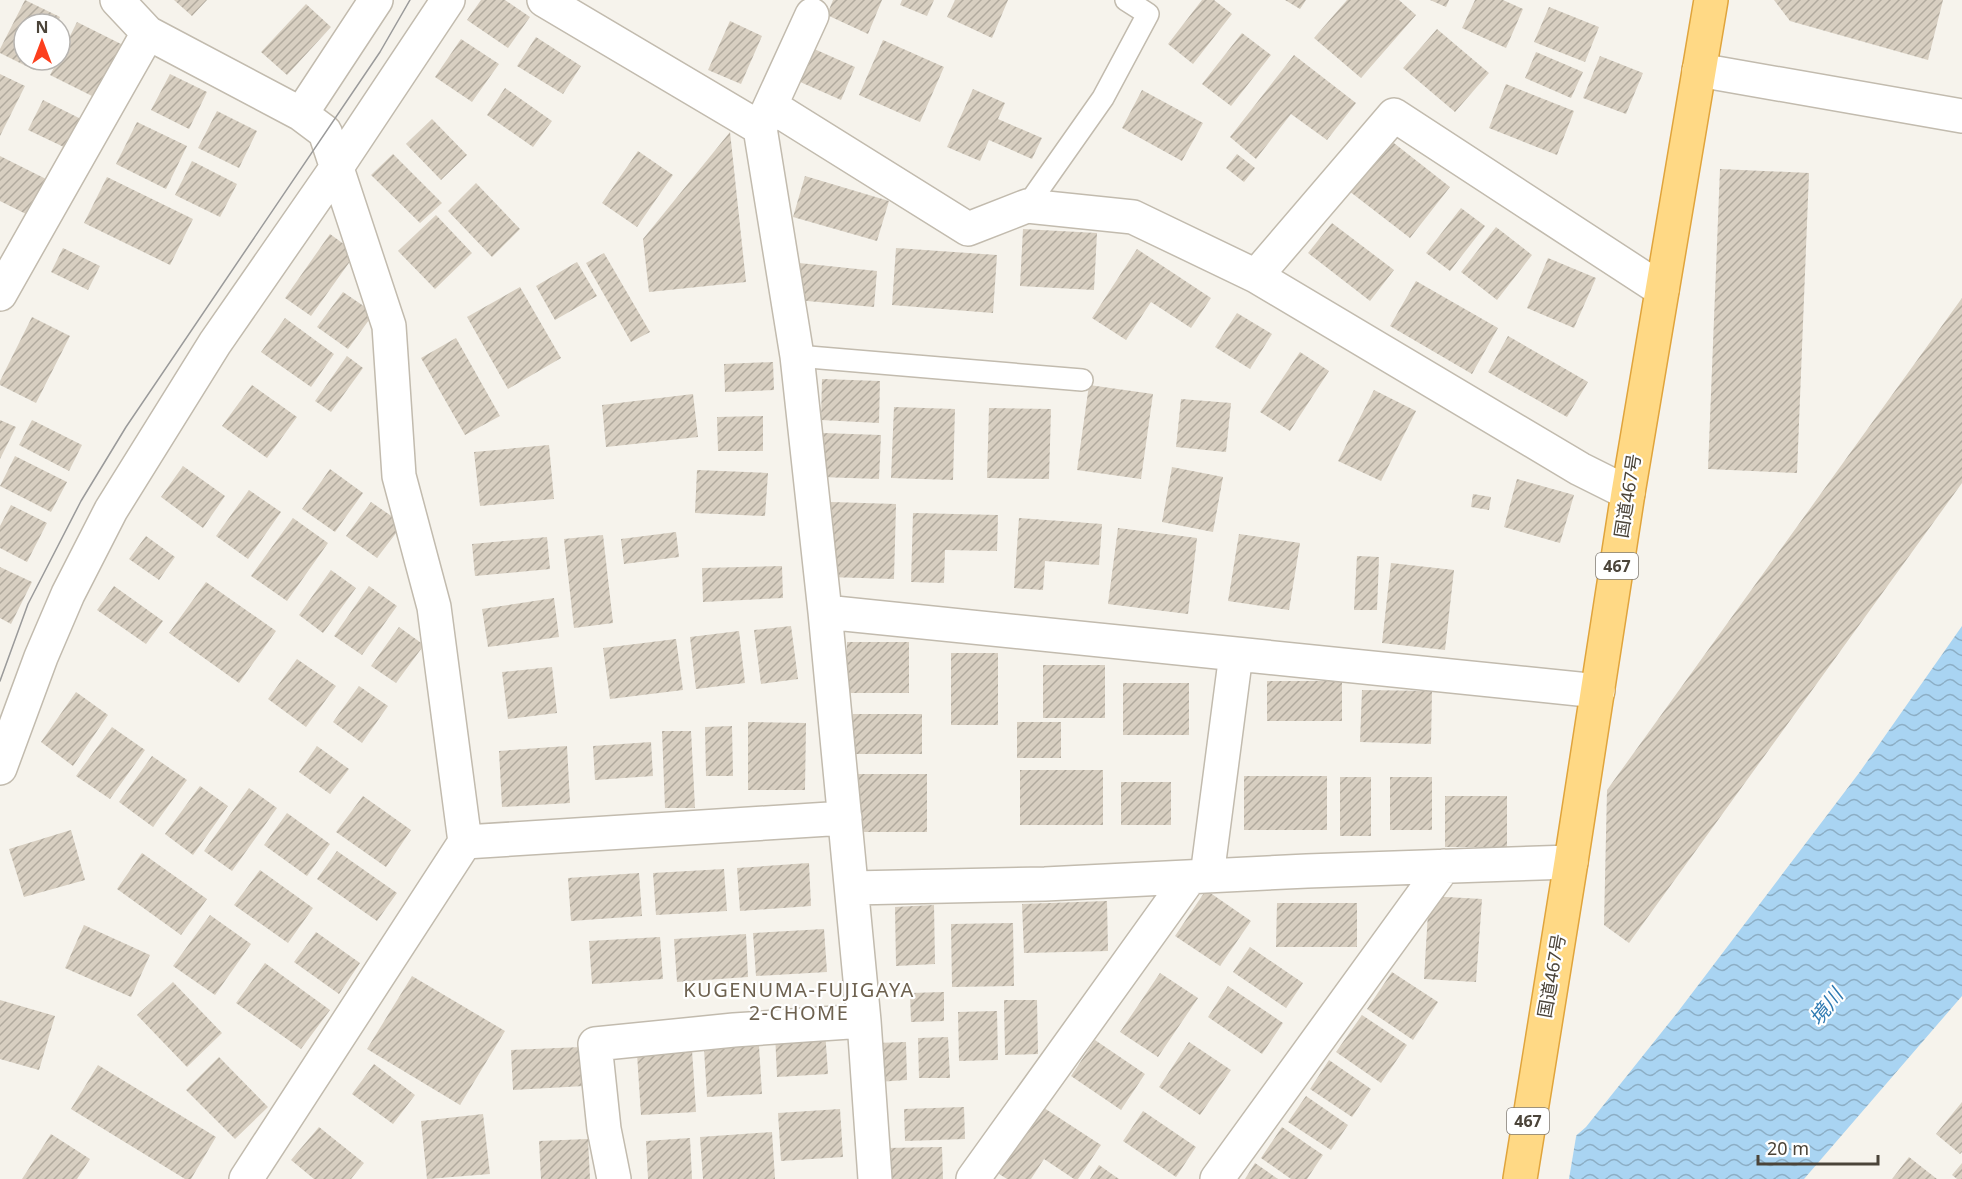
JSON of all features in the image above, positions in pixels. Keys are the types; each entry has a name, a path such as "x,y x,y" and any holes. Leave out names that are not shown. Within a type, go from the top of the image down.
{"highway":[{"name":"国道467号","path":"1520,1179 1628,493 1711,0"}],"street":[{"path":"117,0 148,33 301,114 326,132 389,326 399,476 434,607 465,843 246,1179"},
{"path":"301,114 376,0"},
{"path":"0,768 41,657 68,594 111,510 215,343 338,167 448,0"},
{"path":"544,0 766,117 968,229 1027,206 1133,217 1256,276 1580,469 1628,493"},
{"path":"812,15 766,117 797,356 825,612 864,1021 875,1179"},
{"path":"0,294 148,33"},
{"path":"1699,70 1962,116"},
{"path":"1256,276 1394,115 1662,290"},
{"path":"825,612 1598,691"},
{"path":"973,1179 1198,877 1236,654"},
{"path":"465,843 845,818"},
{"path":"852,888 1045,884 1571,862"},
{"path":"1217,1179 1444,866"},
{"path":"614,1179 604,1129 595,1044 734,1030 864,1021"}],"lane":[{"path":"1027,206 1104,98 1148,14 1126,0"},
{"path":"797,356 1082,380"}],"water":[{"name":"境川","path":"1962,626 1962,996 1804,1179 1526,1179 1586,1127 1677,1013 1859,773"}],"pier":[{"path":"1577,1131 1569,1179 1523,1179 1524,1177"}],"building":[{"path":"25,0 50,12 19,12"},
{"path":"174,0 207,0 192,16"},
{"path":"481,0 505,0 530,17 508,48 467,20"},
{"path":"833,0 882,0 868,34 827,15"},
{"path":"902,0 934,0 927,16 900,5"},
{"path":"955,0 1008,0 992,38 947,17"},
{"path":"1202,0 1214,0 1232,14 1193,64 1168,44"},
{"path":"1285,0 1306,0 1300,9"},
{"path":"1347,0 1399,0 1416,15 1361,78 1314,38"},
{"path":"1430,0 1449,0 1446,7"},
{"path":"1475,0 1503,0 1523,9 1506,48 1462,28"},
{"path":"1774,0 1943,0 1928,60 1790,21"},
{"path":"306,4 331,27 287,75 261,52"},
{"path":"1549,7 1599,27 1585,62 1534,42"},
{"path":"730,21 762,36 741,84 708,70"},
{"path":"77,22 129,48 102,101 50,75 52,72 72,72 72,32"},
{"path":"12,25 12,59 0,53"},
{"path":"1437,29 1489,73 1455,112 1403,68"},
{"path":"1242,33 1271,55 1231,106 1202,84"},
{"path":"536,37 581,66 563,94 517,66"},
{"path":"461,39 499,64 472,102 435,77"},
{"path":"883,40 944,67 920,122 859,95"},
{"path":"812,48 855,67 841,100 798,81"},
{"path":"1536,52 1583,72 1571,98 1525,78"},
{"path":"1294,55 1356,103 1327,140 1291,114 1256,159 1230,137"},
{"path":"1600,56 1643,73 1626,114 1583,98"},
{"path":"0,74 25,86 0,136"},
{"path":"170,74 207,92 189,129 151,110"},
{"path":"1506,84 1574,111 1557,155 1489,128"},
{"path":"505,88 552,121 533,147 487,115"},
{"path":"973,89 1005,103 998,119 1042,138 1032,159 989,140 980,161 947,147"},
{"path":"1142,90 1203,123 1182,161 1122,128"},
{"path":"43,100 83,120 68,149 28,130"},
{"path":"217,111 257,131 239,168 198,148"},
{"path":"432,119 467,155 441,180 406,144"},
{"path":"137,122 187,146 166,189 116,164"},
{"path":"730,132 746,282 649,292 643,239"},
{"path":"1390,140 1450,187 1410,238 1349,191"},
{"path":"638,151 673,175 637,227 602,203"},
{"path":"393,154 442,203 420,223 371,175"},
{"path":"1237,154 1255,168 1244,182 1226,168"},
{"path":"0,156 46,179 28,215 0,201"},
{"path":"192,161 237,184 220,217 175,195"},
{"path":"1720,169 1809,173 1797,473 1708,469"},
{"path":"805,176 889,201 877,241 793,217"},
{"path":"107,177 193,219 170,265 84,223"},
{"path":"476,183 520,229 492,257 448,211"},
{"path":"1461,208 1485,226 1450,271 1426,253"},
{"path":"436,215 472,253 435,289 398,251"},
{"path":"1332,223 1394,270 1370,301 1308,253"},
{"path":"1496,227 1532,255 1497,300 1461,272"},
{"path":"1023,229 1097,233 1094,290 1020,286"},
{"path":"330,234 356,253 311,316 285,298"},
{"path":"63,248 100,266 88,290 51,272"},
{"path":"896,248 997,255 993,313 892,305"},
{"path":"1137,249 1211,298 1191,328 1151,302 1126,340 1092,318"},
{"path":"604,253 650,332 631,342 586,263"},
{"path":"1548,258 1596,278 1574,328 1527,308"},
{"path":"577,262 597,296 555,320 536,286"},
{"path":"799,263 877,271 874,307 796,300"},
{"path":"1416,281 1498,328 1472,374 1390,326"},
{"path":"520,287 561,358 508,389 467,317"},
{"path":"343,292 374,313 348,349 317,327"},
{"path":"1962,298 1962,483 1629,943 1604,925 1607,790"},
{"path":"1237,313 1272,334 1250,369 1215,347"},
{"path":"32,317 70,336 36,403 0,385"},
{"path":"285,318 334,354 311,387 261,352"},
{"path":"1508,336 1588,382 1567,417 1488,372"},
{"path":"456,338 500,416 465,435 421,358"},
{"path":"1300,352 1329,371 1290,431 1260,412"},
{"path":"347,356 363,368 331,412 315,401"},
{"path":"773,362 774,390 725,392 724,364"},
{"path":"822,379 880,381 879,423 821,420"},
{"path":"252,385 297,417 267,458 222,426"},
{"path":"1089,385 1153,394 1141,479 1077,470"},
{"path":"1374,390 1416,411 1381,481 1338,461"},
{"path":"693,394 698,437 606,447 602,405"},
{"path":"1181,399 1231,403 1226,452 1176,447"},
{"path":"894,407 955,409 953,480 891,478"},
{"path":"989,408 1051,409 1049,479 987,478"},
{"path":"763,416 763,451 718,451 717,417"},
{"path":"0,420 16,427 0,459"},
{"path":"32,420 82,445 69,471 19,445"},
{"path":"822,433 881,435 879,479 821,477"},
{"path":"549,445 554,499 480,506 474,452"},
{"path":"15,456 67,482 51,512 0,486"},
{"path":"183,466 225,496 203,528 161,497"},
{"path":"1172,467 1223,477 1213,532 1162,522"},
{"path":"330,469 363,493 335,532 302,509"},
{"path":"697,470 768,473 765,516 695,513"},
{"path":"1517,479 1574,495 1560,543 1504,527"},
{"path":"249,490 281,512 248,559 216,536"},
{"path":"1473,494 1491,497 1489,510 1471,507"},
{"path":"371,502 403,524 377,558 346,536"},
{"path":"831,502 896,504 894,579 828,577"},
{"path":"11,505 47,523 27,562 0,548 0,526"},
{"path":"913,513 998,515 997,551 945,550 944,583 911,582"},
{"path":"293,518 328,543 287,601 251,576"},
{"path":"1019,518 1102,524 1099,565 1045,561 1043,590 1014,588"},
{"path":"1118,528 1197,538 1188,614 1108,604"},
{"path":"676,532 679,557 624,564 621,539"},
{"path":"1239,534 1300,543 1289,610 1228,601"},
{"path":"603,535 613,623 574,628 564,539"},
{"path":"146,536 175,557 159,580 129,559"},
{"path":"547,537 550,569 475,576 472,544"},
{"path":"1357,556 1379,557 1377,610 1354,610"},
{"path":"1391,563 1454,570 1445,650 1382,643"},
{"path":"782,566 783,598 703,602 702,568"},
{"path":"0,567 32,582 11,624 0,618"},
{"path":"331,570 356,588 323,633 299,615"},
{"path":"206,582 276,631 239,683 169,633"},
{"path":"114,586 163,621 146,644 97,610"},
{"path":"369,586 397,606 362,655 334,636"},
{"path":"554,598 559,637 488,647 482,609"},
{"path":"791,626 798,679 761,684 754,630"},
{"path":"399,627 424,645 396,683 371,666"},
{"path":"739,631 745,683 696,689 690,637"},
{"path":"676,639 683,690 610,699 603,648"},
{"path":"847,642 909,642 909,693 847,693"},
{"path":"951,653 998,653 998,725 951,725"},
{"path":"297,659 336,686 306,727 268,699"},
{"path":"1043,665 1105,665 1105,718 1043,718"},
{"path":"552,667 557,713 508,719 502,672"},
{"path":"1267,681 1342,681 1342,721 1267,721"},
{"path":"1123,683 1189,683 1189,735 1123,735"},
{"path":"359,686 388,706 362,743 333,722"},
{"path":"1362,690 1432,691 1431,744 1360,742"},
{"path":"76,692 108,715 73,766 41,742"},
{"path":"853,714 922,714 922,754 853,754"},
{"path":"748,722 806,723 805,790 748,790"},
{"path":"1017,722 1061,722 1061,758 1017,758"},
{"path":"732,726 733,776 706,776 705,727"},
{"path":"112,727 145,750 110,799 76,776"},
{"path":"662,731 691,731 695,808 665,808"},
{"path":"651,742 653,776 595,780 593,746"},
{"path":"317,746 349,769 330,794 299,772"},
{"path":"567,746 570,803 502,807 499,751"},
{"path":"152,756 187,780 153,827 119,802"},
{"path":"1020,770 1103,770 1103,825 1020,825"},
{"path":"858,774 927,774 927,832 858,832"},
{"path":"1244,776 1327,776 1327,830 1244,830"},
{"path":"1340,777 1371,777 1371,836 1340,836"},
{"path":"1390,777 1432,777 1432,830 1390,830"},
{"path":"1121,782 1171,782 1171,825 1121,825"},
{"path":"200,786 228,806 193,855 165,834"},
{"path":"249,788 277,808 232,871 204,851"},
{"path":"363,796 411,830 386,867 336,832"},
{"path":"1445,796 1507,796 1507,847 1445,847"},
{"path":"287,813 330,844 307,876 264,845"},
{"path":"71,830 85,880 24,897 9,849"},
{"path":"337,851 397,893 377,921 317,879"},
{"path":"142,853 207,899 181,935 117,889"},
{"path":"809,863 811,906 740,911 737,868"},
{"path":"724,869 727,911 656,915 653,873"},
{"path":"260,870 313,908 288,943 234,905"},
{"path":"639,873 642,916 571,921 568,878"},
{"path":"1206,890 1251,921 1220,966 1175,936"},
{"path":"1429,896 1482,899 1476,982 1424,979"},
{"path":"1107,901 1108,951 1024,953 1022,904"},
{"path":"1277,903 1357,903 1357,947 1276,947"},
{"path":"934,905 935,964 896,966 895,907"},
{"path":"210,915 251,944 215,995 173,966"},
{"path":"1013,923 1014,986 952,987 951,924"},
{"path":"84,925 150,955 131,997 65,968"},
{"path":"824,929 827,972 756,976 753,933"},
{"path":"316,932 360,963 339,994 294,962"},
{"path":"746,934 748,977 677,982 674,939"},
{"path":"660,937 663,979 592,984 589,941"},
{"path":"1250,947 1303,983 1286,1008 1233,972"},
{"path":"265,963 330,1010 301,1049 236,1003"},
{"path":"1392,972 1438,1002 1413,1040 1367,1009"},
{"path":"1160,973 1198,998 1158,1057 1120,1032"},
{"path":"412,976 505,1031 460,1105 367,1049"},
{"path":"173,982 222,1033 187,1067 137,1015"},
{"path":"1228,986 1283,1023 1262,1054 1208,1017"},
{"path":"944,992 944,1021 911,1022 910,993"},
{"path":"0,1000 55,1016 39,1070 0,1059"},
{"path":"1004,1000 1037,1000 1038,1054 1005,1055"},
{"path":"997,1011 998,1060 959,1061 958,1012"},
{"path":"1362,1015 1407,1045 1381,1083 1336,1052"},
{"path":"825,1030 828,1074 777,1077 775,1033"},
{"path":"948,1037 950,1078 919,1078 918,1038"},
{"path":"1095,1040 1145,1074 1121,1110 1071,1076"},
{"path":"906,1042 907,1080 877,1082 876,1043"},
{"path":"1189,1042 1231,1070 1200,1115 1159,1087"},
{"path":"759,1046 762,1094 707,1097 704,1049"},
{"path":"582,1047 584,1086 513,1090 511,1050"},
{"path":"692,1050 696,1112 641,1115 637,1054"},
{"path":"219,1057 268,1107 235,1139 186,1090"},
{"path":"1329,1060 1371,1089 1352,1117 1310,1089"},
{"path":"374,1064 415,1095 393,1124 352,1094"},
{"path":"98,1065 216,1137 191,1179 185,1179 71,1109"},
{"path":"1306,1096 1348,1125 1331,1150 1288,1122"},
{"path":"1962,1102 1962,1152 1960,1154 1936,1134"},
{"path":"1041,1106 1101,1145 1078,1179 1074,1179 1044,1159 1031,1179 1007,1179 996,1172"},
{"path":"964,1107 965,1139 905,1141 904,1109"},
{"path":"840,1109 843,1157 781,1161 778,1113"},
{"path":"1143,1111 1196,1147 1176,1177 1123,1141"},
{"path":"483,1114 490,1174 427,1179 421,1121"},
{"path":"319,1127 364,1163 351,1179 314,1179 291,1160"},
{"path":"1282,1127 1323,1155 1307,1179 1291,1179 1261,1158"},
{"path":"772,1132 775,1179 703,1179 700,1137"},
{"path":"51,1134 90,1159 77,1179 22,1179"},
{"path":"690,1138 692,1179 648,1179 646,1141"},
{"path":"588,1139 590,1179 541,1179 539,1141"},
{"path":"942,1147 943,1179 886,1179 885,1148"},
{"path":"1909,1157 1937,1179 1892,1179"},
{"path":"1255,1163 1278,1179 1245,1179"},
{"path":"1962,1163 1962,1179 1957,1179 1952,1175"},
{"path":"1099,1165 1119,1179 1090,1179"}],"tram line":[{"path":"0,681 28,604 81,501 126,427 380,52 410,0"}],"district":[{"name":"KUGENUMA-FUJIGAYA 2-CHOME","path":"799,1002"}]}
